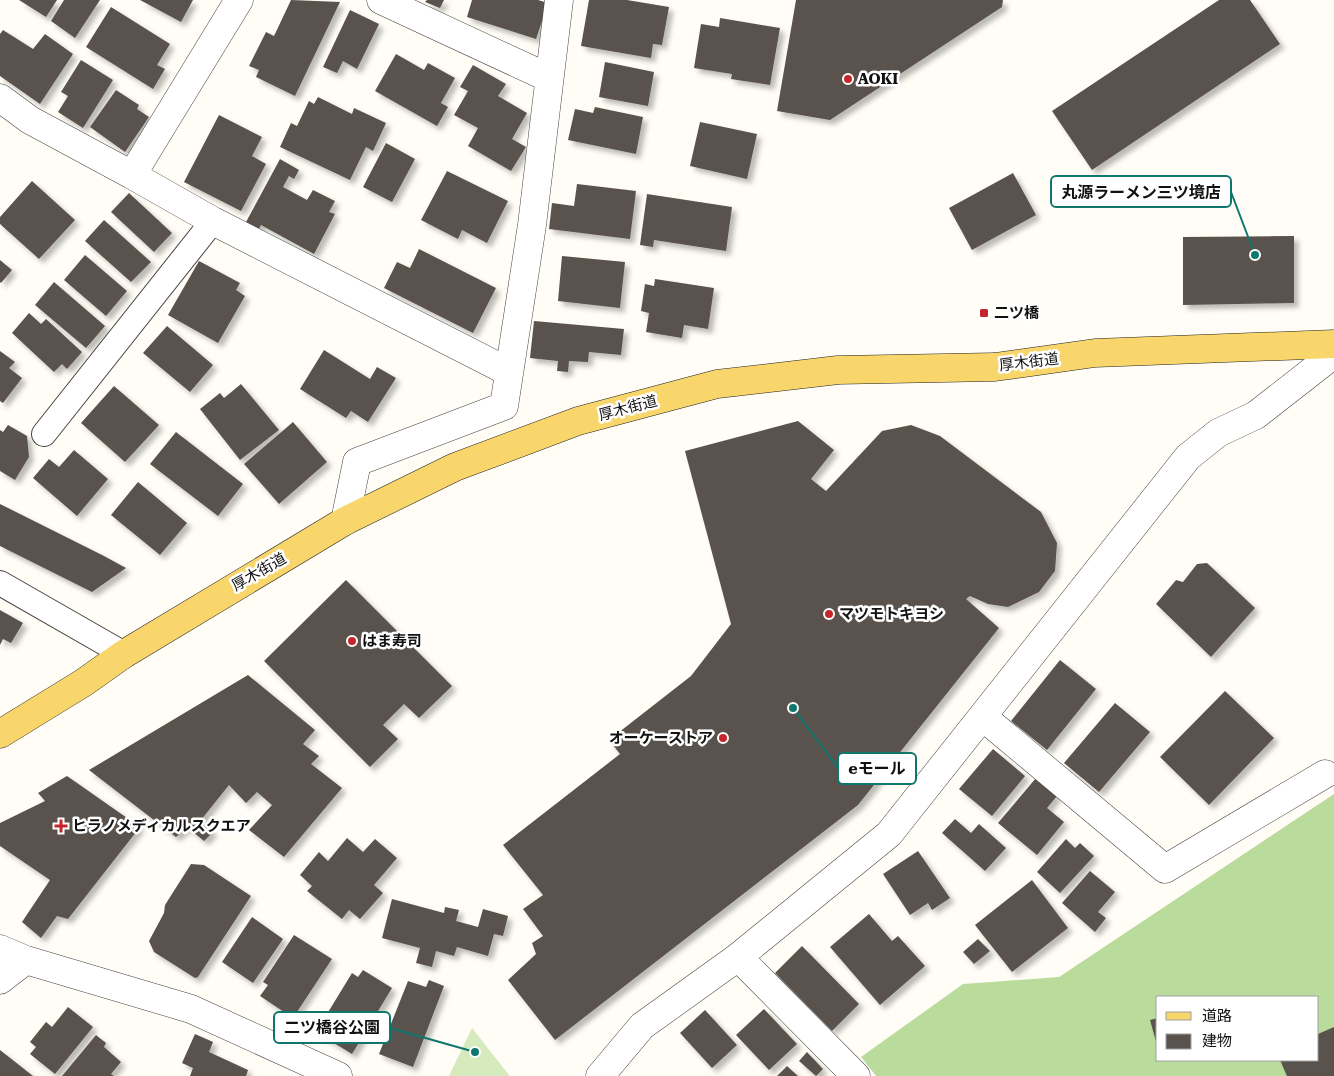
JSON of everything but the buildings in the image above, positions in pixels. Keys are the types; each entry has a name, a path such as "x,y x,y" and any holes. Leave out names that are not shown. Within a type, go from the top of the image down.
{"main road":[{"name":"厚木街道","path":"0,734 83,683 124,654 345,522 455,467 578,421 717,384 838,370 995,367 1095,353 1334,344"}],"street":[{"path":"132,176 239,0"},
{"path":"381,0 548,78"},
{"path":"345,522 357,462 504,406 532,225 548,78 559,0"},
{"path":"0,98 30,120 213,221 509,372"},
{"path":"600,1076 642,1026 738,957 889,834 983,718 1188,457 1218,433 1256,415 1334,354"},
{"path":"983,718 1165,869 1325,774"},
{"path":"0,949 26,960 191,1009 338,1076"},
{"path":"738,957 856,1076"},
{"path":"0,980 26,960"}],"lane":[{"path":"44,434 213,221"},
{"path":"0,583 124,654"}],"green space":[{"path":"1334,794 1334,1076 876,1076 861,1057 963,984 1059,977"},
{"path":"472,1028 509,1075 510,1076 449,1076"}],"place":[{"name":"AOKI","path":"848,79"},
{"name":"丸源ラーメン三ツ境店","path":"1255,255"},
{"name":"二ツ橋","path":"984,313"},
{"name":"マツモトキヨシ","path":"829,614"},
{"name":"はま寿司","path":"352,641"},
{"name":"eモール","path":"793,708"},
{"name":"オーケーストア","path":"723,738"},
{"name":"ヒラノメディカルスクエア","path":"61,826"},
{"name":"二ツ橋谷公園","path":"475,1052"}]}
